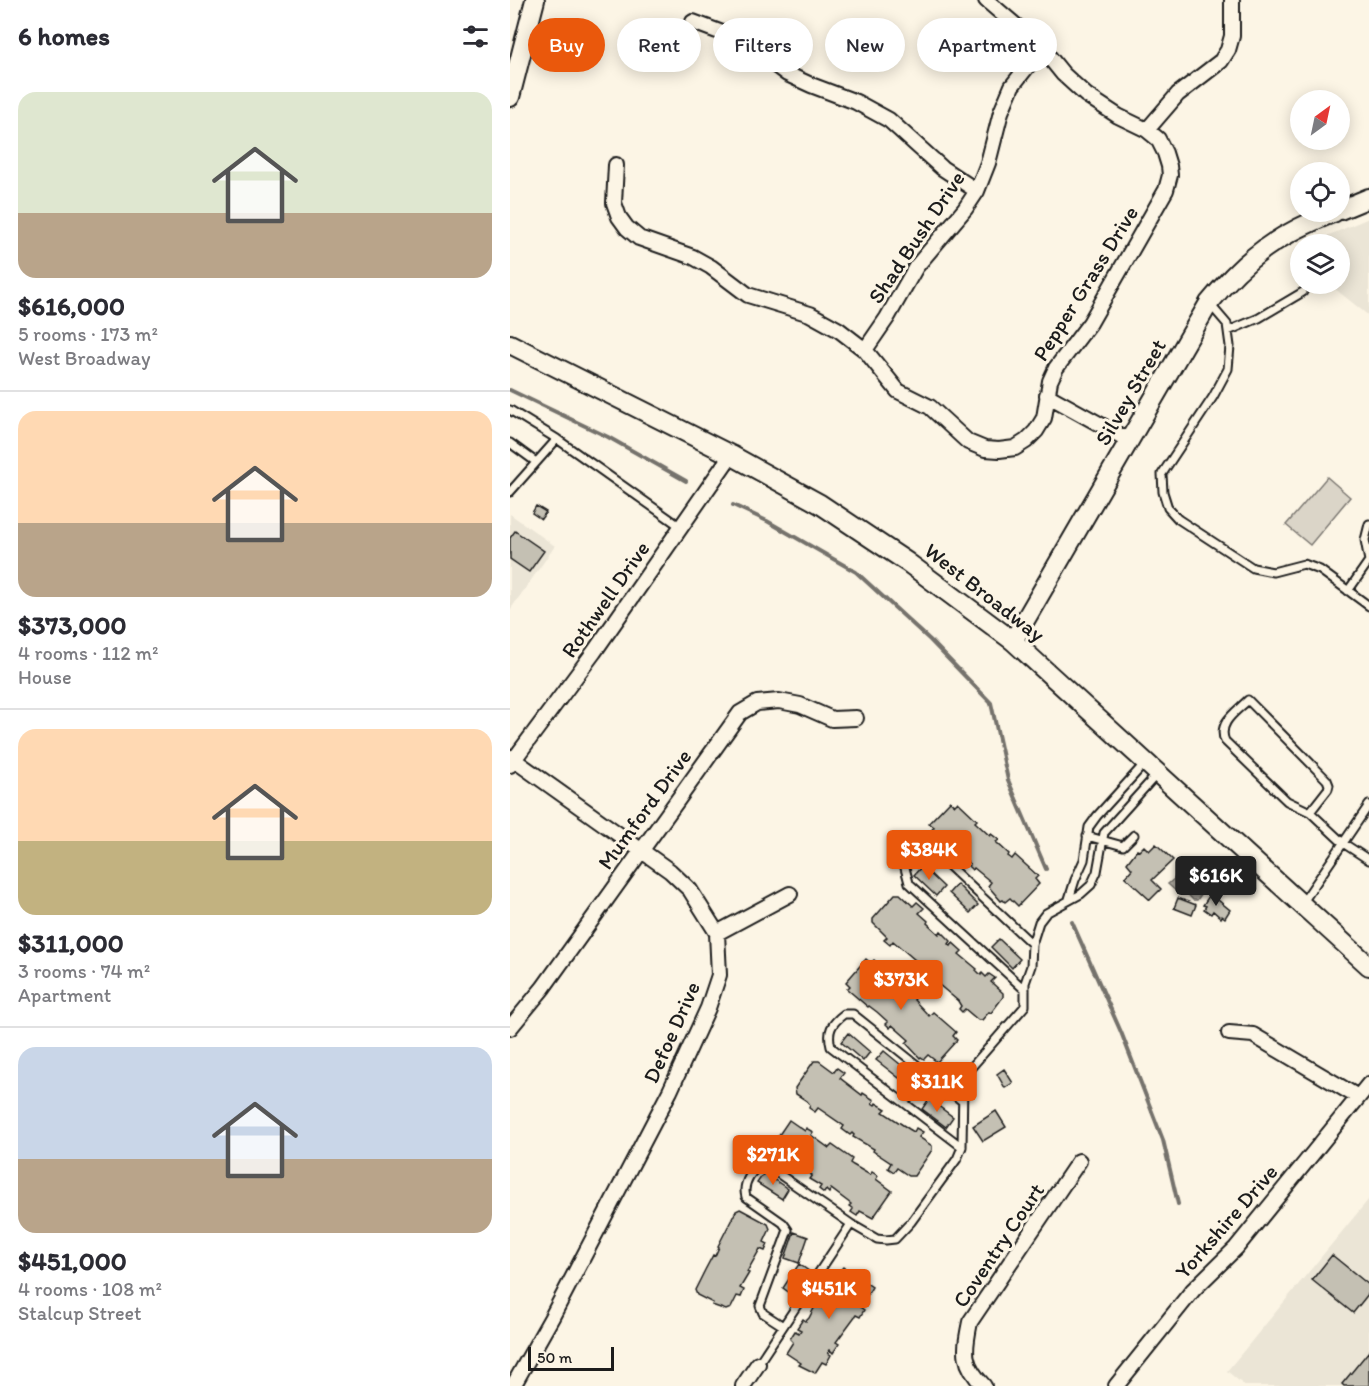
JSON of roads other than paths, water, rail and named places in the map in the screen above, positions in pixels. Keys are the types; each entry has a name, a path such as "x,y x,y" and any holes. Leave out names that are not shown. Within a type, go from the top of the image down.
{"main road":[{"path":"510,98 535,0"},
{"path":"1350,206 1369,198"},
{"name":"Silvey Street","path":"1013,641 1209,303 1255,254 1284,235 1313,222"},
{"name":"West Broadway","path":"510,345 731,455 820,504 907,562 1013,641 1369,966"}],"street":[{"path":"986,0 1007,18"},
{"path":"1057,67 1086,95 1118,116 1147,130 1178,94 1211,70 1224,56 1232,36 1232,0"},
{"path":"701,25 733,37 787,74 856,102 889,120 942,168 977,191"},
{"name":"Shad Bush Drive","path":"865,350 887,318 916,267 965,209 977,191 988,163 1001,112 1012,86 1023,72"},
{"name":"Pepper Grass Drive","path":"865,350 898,391 930,407 968,442 999,450 1015,448 1026,441 1044,418 1050,381 1056,368 1090,324 1167,190 1170,175 1166,153 1158,139 1147,130"},
{"path":"616,165 614,203 619,217 639,238 693,257 711,267 748,295 810,314 839,330 865,350"},
{"path":"1047,395 1130,441"},
{"name":"Rothwell Drive","path":"511,761 594,652 731,455"},
{"name":"Mumford Drive","path":"510,1028 543,988 740,713 757,703 779,701 800,705 832,719 856,718"},
{"name":"Defoe Drive","path":"511,761 670,871 690,890 717,933 719,975 708,1008 670,1091 552,1317 513,1386"},
{"path":"717,933 790,894"},
{"path":"1229,1033 1253,1035 1358,1097"},
{"name":"Yorkshire Drive","path":"1116,1386 1193,1290 1236,1248 1369,1084"},
{"name":"Coventry Court","path":"984,1386 973,1374 964,1350 970,1322 1078,1161"},
{"path":"743,1386 758,1364"}],"lane":[{"path":"1228,331 1259,318 1300,294"},
{"path":"1209,303 1227,324 1230,346 1228,369 1213,397 1162,474 1167,508 1178,519 1253,568 1273,572 1304,564 1320,570 1369,606"},
{"path":"510,410 557,439 681,527"},
{"path":"510,492 557,439"},
{"path":"510,443 536,462"},
{"path":"1348,591 1369,561 1365,540 1369,525"},
{"path":"1310,812 1328,789 1327,780 1248,700 1224,724 1222,734 1225,741 1287,801 1310,812 1344,843 1369,860"},
{"path":"1069,899 1084,860 1089,827 1097,816 1152,768"},
{"path":"783,1326 763,1313 760,1306 788,1230 783,1223 746,1197 744,1186 754,1170 766,1166 851,1224 878,1239 895,1239 911,1222 957,1159 962,1147 963,1083 969,1070 1025,1005 1025,983 1031,966 1032,944 1039,922 1046,914 1069,899 1082,894 1091,885 1097,872 1104,833 1152,768"},
{"path":"1301,904 1369,805"},
{"path":"1087,836 1124,846 1134,834"},
{"path":"1025,990 909,883 905,868 913,853 922,848 931,849 1032,944"},
{"path":"962,1101 853,1014 844,1014 832,1026 829,1036 831,1047 962,1147"},
{"path":"758,1364 851,1224"}],"waterway":[{"path":"510,390 608,437 686,481"},
{"path":"733,505 767,521 856,572 930,640 991,703 1008,780 1046,869"},
{"path":"1072,922 1121,1032 1163,1140 1178,1204"}]}
